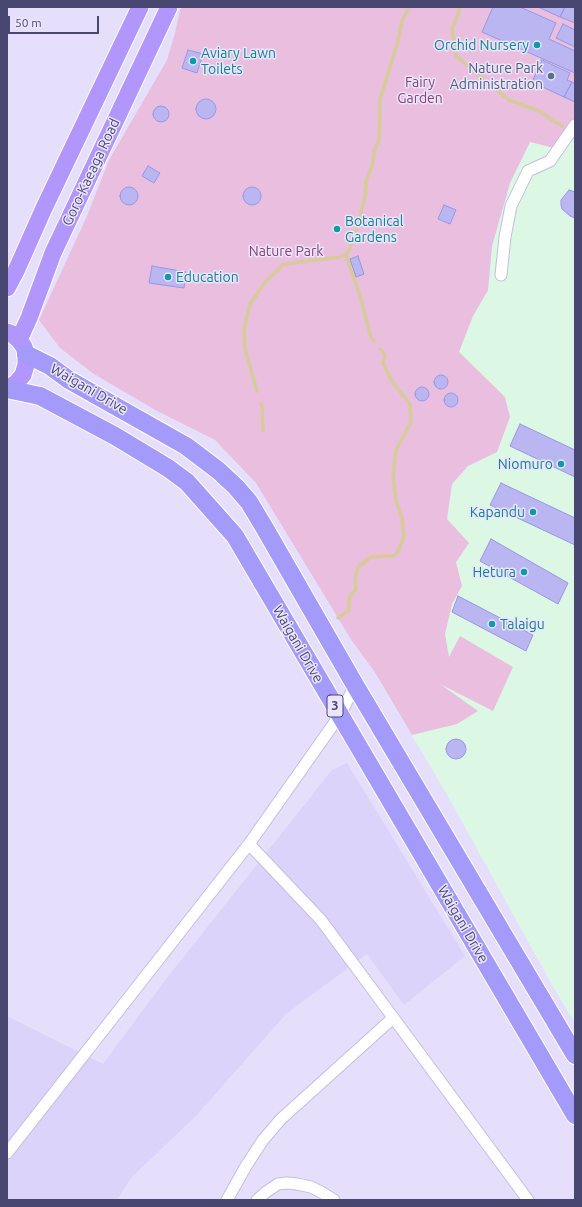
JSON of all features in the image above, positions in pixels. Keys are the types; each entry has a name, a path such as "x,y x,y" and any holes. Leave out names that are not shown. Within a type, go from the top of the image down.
{"highway":[{"name":"Waigani Drive","path":"18,342 69,380 186,446 219,471 249,502 355,685 575,1055"},
{"name":"Waigani Drive","path":"7,389 40,396 121,440 168,468 187,482 235,536 575,1115"}],"main road":[{"name":"Goro-Kaeaga Road","path":"7,288 50,194 140,7"},
{"name":"Goro-Kaeaga Road","path":"7,389 16,383 23,375 26,365 18,342 29,318 53,252 169,7"}],"street":[{"path":"501,275 505,237 511,206 528,171 550,161 575,124"},
{"path":"7,1153 249,844 340,715 355,685"},
{"path":"249,844 321,920 528,1200"},
{"path":"227,1200 246,1166 263,1140 281,1119 393,1018"},
{"path":"257,1200 278,1184 287,1183 311,1187 334,1200"}],"shaded area":[{"path":"575,128 575,1023 552,985 449,798 374,671 352,641 369,639 433,599 468,543 447,519 452,484 468,466 497,452 458,352 473,316 488,290 492,246 510,183 530,142"},
{"path":"347,763 465,956 404,1005 367,954 286,1014 196,1116 131,1178 117,1200 7,1200 7,1016 103,1064 166,979 332,770"}],"green space":[{"name":"Nature Park","path":"182,7 575,7 575,120 558,149 530,142 510,183 492,246 488,290 473,316 459,352 505,397 510,417 497,452 468,466 452,484 447,519 469,543 456,562 462,586 452,604 445,634 449,657 460,636 513,667 493,711 440,684 478,711 457,724 412,735 374,671 352,641 256,483 215,440 157,411 94,374 60,348 39,320 87,216 109,160 167,60"}],"building":[{"name":"Orchid Nursery","path":"493,7 520,7 556,23 549,39 575,51 575,73 482,32"},
{"path":"538,7 565,7 560,17"},
{"path":"565,7 575,7 575,23 560,17"},
{"path":"563,24 575,30 575,47 556,38"},
{"name":"Aviary Lawn Toilets","path":"188,50 203,54 197,73 182,68"},
{"name":"Nature Park Administration","path":"542,60 570,73 567,80 572,82 564,97 532,82"},
{"path":"572,82 575,84 575,102 564,97"},
{"path":"206,99 213,102 216,109 213,116 206,119 199,116 196,109 199,102"},
{"path":"158,106 164,106 169,111 167,120 164,122 158,122 153,117 153,111"},
{"path":"148,166 160,173 154,183 142,176"},
{"path":"125,187 133,187 138,192 136,203 133,205 125,205 120,200 120,192"},
{"path":"252,187 258,190 261,196 258,202 252,205 246,202 243,196 246,190"},
{"path":"569,190 575,192 575,218 570,216 562,209 561,205 561,200"},
{"path":"444,205 456,210 450,224 438,219"},
{"path":"358,256 364,274 356,277 350,259"},
{"name":"Education","path":"152,266 186,272 184,288 149,283"},
{"path":"441,375 446,377 448,382 446,387 441,389 436,387 434,382 436,377"},
{"path":"422,387 427,389 429,394 427,399 422,401 417,399 415,394 417,389"},
{"path":"451,393 456,395 458,400 456,405 451,407 446,405 444,400 446,395"},
{"name":"Niomuro","path":"520,424 575,450 575,477 510,446"},
{"name":"Kapandu","path":"501,483 575,518 575,545 490,505"},
{"name":"Hetura","path":"491,539 568,583 558,604 480,561"},
{"name":"Talaigu","path":"458,596 533,635 526,651 452,612"},
{"path":"452,739 460,739 466,745 466,753 460,759 452,759 446,753 446,745"}],"waterway":[{"path":"374,341 371,337 360,296 346,255 352,244 357,227 365,197 366,181 373,163 374,152 379,140 380,99 398,41 402,21 409,7"},
{"path":"459,7 459,12 452,29 456,56 509,100 537,110 562,126"},
{"path":"257,391 245,349 244,329 250,304 266,281 284,264 346,255"},
{"path":"338,618 349,610 349,598 356,589 355,580 358,567 371,557 393,556 398,552 404,536 402,518 396,501 393,475 396,450 411,422 410,404 391,380 383,363 385,355 380,349"},
{"path":"261,404 263,431"}],"place":[{"name":"Orchid Nursery","path":"537,45"},
{"name":"Aviary Lawn Toilets","path":"193,61"},
{"name":"Nature Park Administration","path":"551,76"},
{"name":"Botanical Gardens","path":"337,229"},
{"name":"Education","path":"168,277"},
{"name":"Niomuro","path":"561,464"},
{"name":"Kapandu","path":"533,512"},
{"name":"Hetura","path":"524,572"},
{"name":"Talaigu","path":"492,624"}],"park label":[{"name":"Fairy Garden","path":"420,90"}]}
